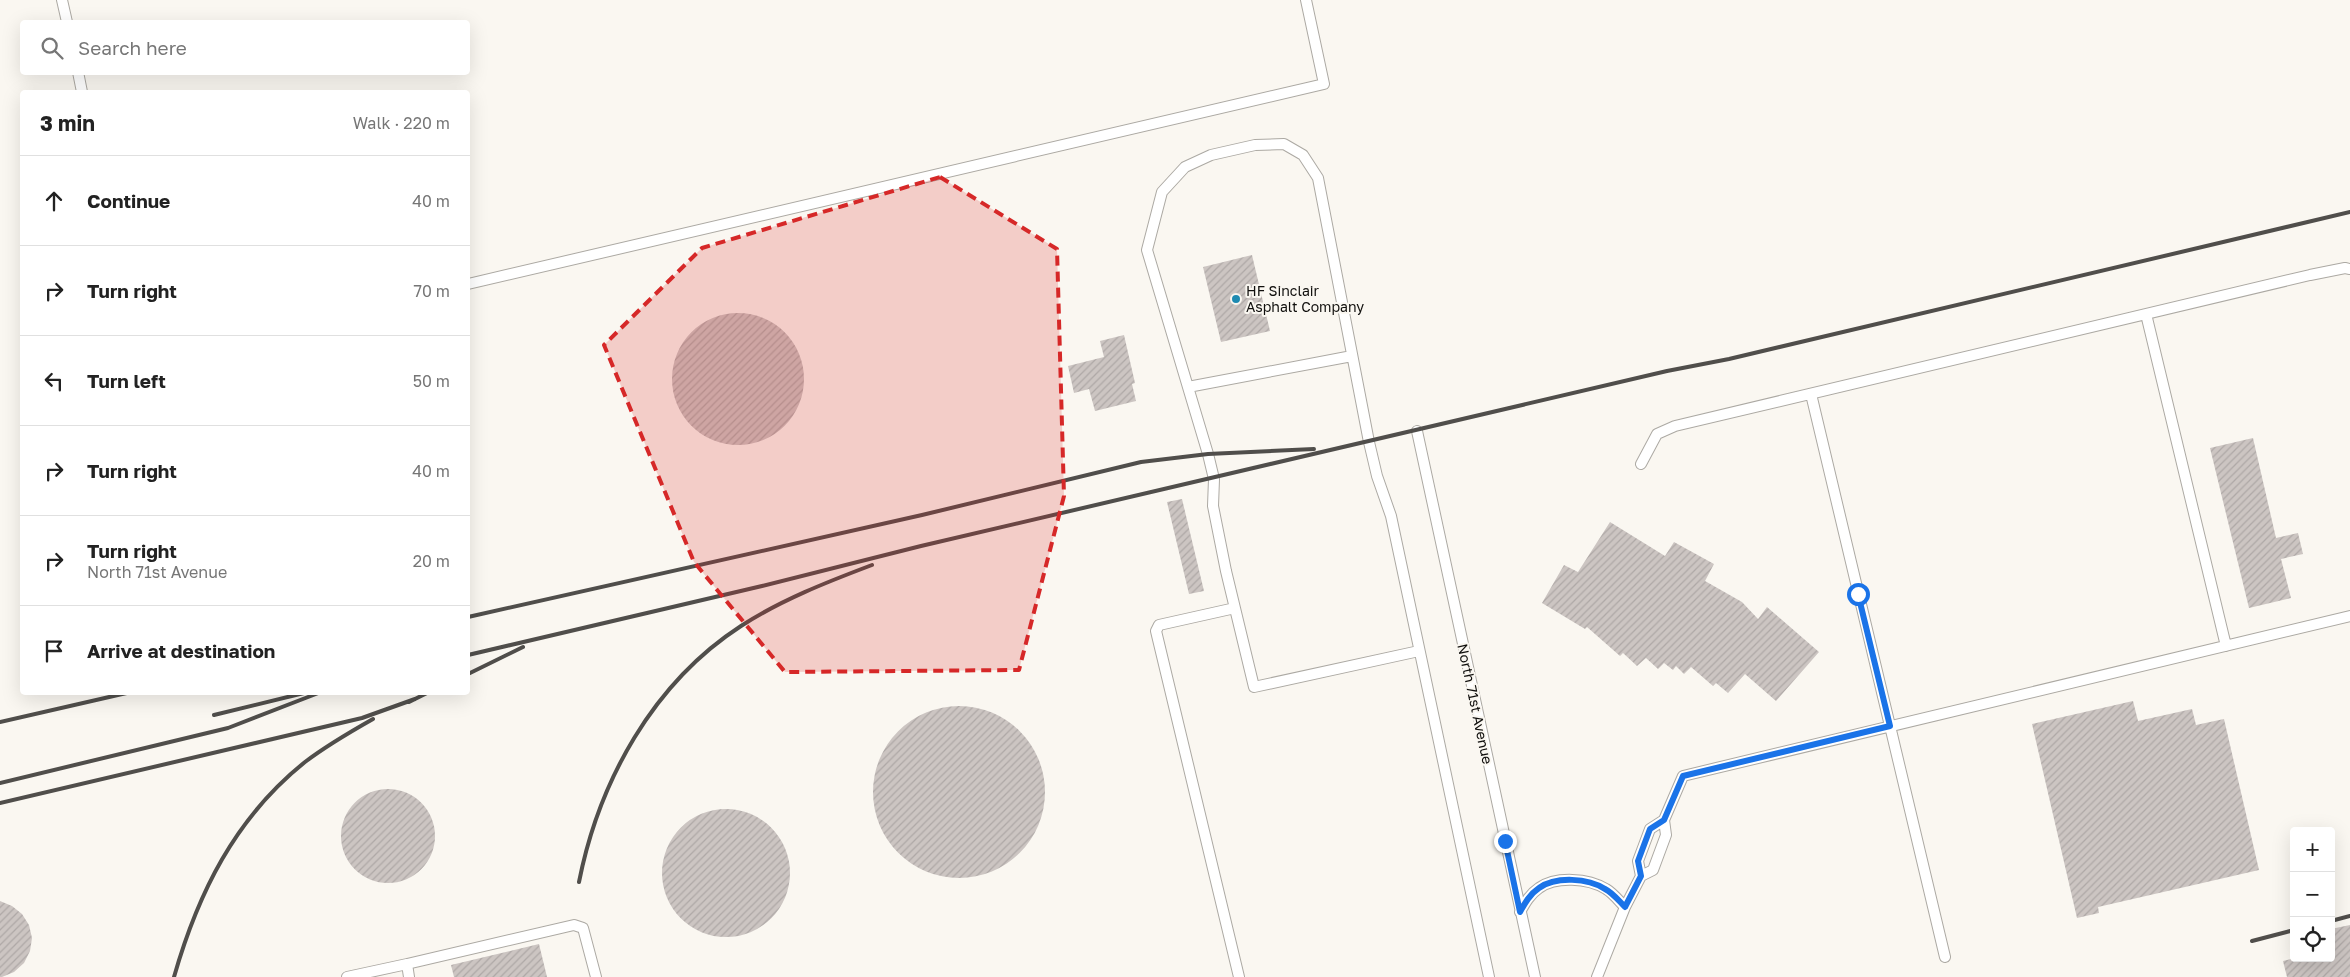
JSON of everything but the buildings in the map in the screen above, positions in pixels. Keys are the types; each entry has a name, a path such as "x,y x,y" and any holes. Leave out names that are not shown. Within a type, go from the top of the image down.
{"lane":[{"path":"62,0 67,20"},
{"path":"470,284 1324,84 1306,0"},
{"path":"79,75 82,90"},
{"path":"1420,651 1254,687 1213,506 1214,479 1210,462 1148,250 1150,233 1162,192 1185,167 1211,155 1255,144 1284,144 1303,155 1318,178 1369,442 1377,476 1391,516 1420,651 1489,977"},
{"path":"1641,464 1657,434 1675,426 2310,275 2345,268 2350,269"},
{"path":"2146,314 2226,646"},
{"path":"1188,387 1352,356"},
{"path":"1811,394 1945,957"},
{"name":"North 71st Avenue","path":"1417,431 1534,977"},
{"path":"1235,608 1159,625 1156,631 1239,977"},
{"path":"1597,977 1625,907 1641,876 1654,870 1666,835 1664,820 1683,776 2350,616"},
{"path":"1641,876 1638,861 1650,829 1664,820"},
{"path":"1520,912 1529,896 1539,887 1560,881 1578,880 1606,889 1625,907"},
{"path":"347,977 574,925 583,928 596,977"},
{"path":"406,964 409,977"}],"highlighted area":[{"path":"940,177 1057,249 1064,496 1019,670 785,672 694,562 604,345 702,248"}],"railway":[{"path":"470,655 762,586 921,546 1667,371 1729,359 2350,212"},
{"path":"470,617 922,515 1141,462 1208,454 1314,449"},
{"path":"579,882 588,844 600,807 616,772 634,738 656,705 681,676 710,649 756,617 805,592 872,565"},
{"path":"470,673 523,647"},
{"path":"0,722 118,695"},
{"path":"214,715 296,695"},
{"path":"0,783 228,728 313,695"},
{"path":"409,702 423,695"},
{"path":"0,803 362,718 415,699"},
{"path":"174,977 195,916 208,887 222,859 258,807 305,762 373,719"},
{"path":"2335,920 2350,916"},
{"path":"2252,941 2290,931"}],"place":[{"name":"HF Sinclair Asphalt Company","path":"1236,299"}],"route":[{"path":"1505,841 1520,912 1529,896 1539,887 1560,881 1578,880 1606,889 1625,907 1641,876 1638,861 1650,829 1664,820 1683,776 1890,726 1858,594"}]}
